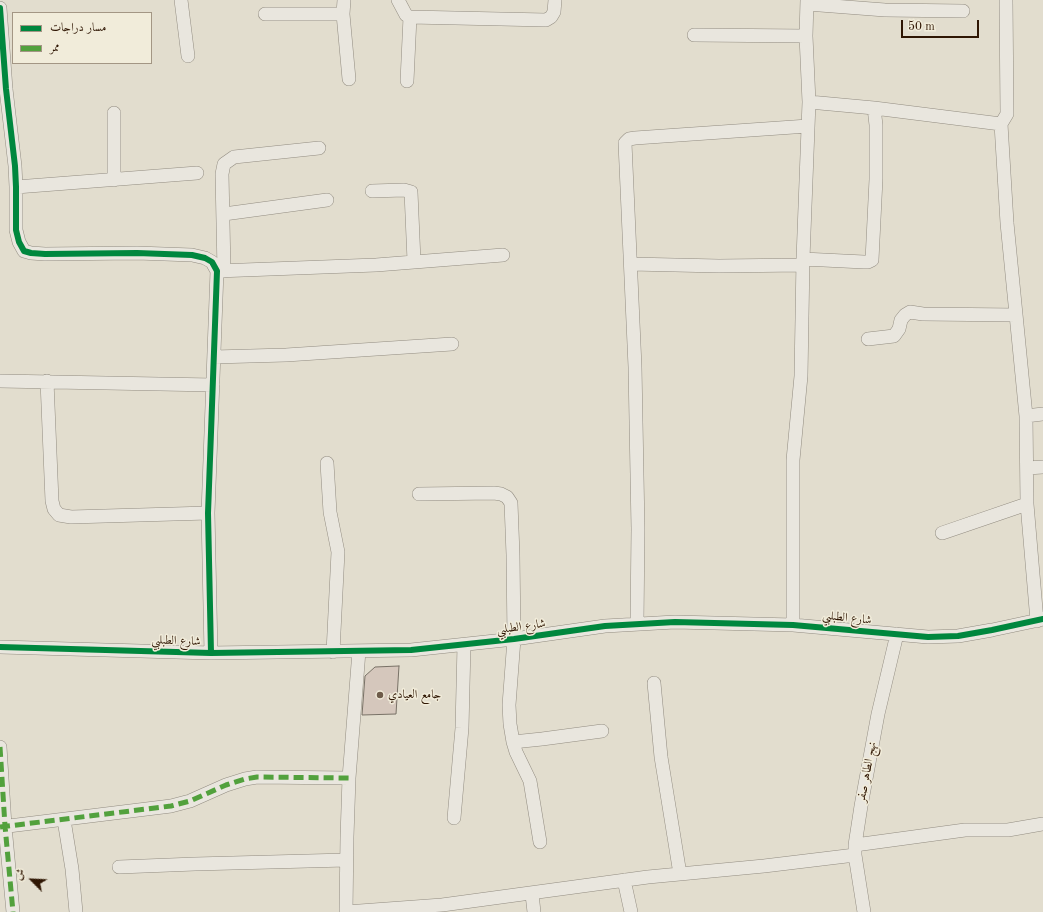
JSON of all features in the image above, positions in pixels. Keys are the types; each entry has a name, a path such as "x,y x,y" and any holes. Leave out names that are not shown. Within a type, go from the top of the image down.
{"street":[{"path":"181,0 188,56"},
{"path":"344,0 343,14 349,79"},
{"path":"398,0 406,15 410,17 546,20 551,17 554,12 555,0"},
{"path":"1006,0 1007,114 1001,124 1007,223 1026,416 1027,504 1040,620"},
{"path":"793,625 793,460 801,376 803,262 809,102 806,2 885,10 963,11"},
{"path":"0,8 3,89 16,187 16,230 19,242 24,250 31,253 45,254 137,253 192,255 205,258 212,262 221,271 341,267 503,255"},
{"path":"265,14 343,14"},
{"path":"407,81 410,17"},
{"path":"694,35 806,36"},
{"path":"809,102 874,108 1001,124"},
{"path":"631,264 719,266 803,262 868,262 872,260 876,178 876,125 874,108"},
{"path":"114,113 114,180"},
{"path":"637,623 635,367 625,143 629,139 808,126"},
{"path":"211,653 208,513 214,357 224,214 222,174 224,164 234,157 319,148"},
{"path":"16,187 197,173"},
{"path":"372,191 404,190 411,192 414,261"},
{"path":"224,214 327,200"},
{"path":"868,339 894,336 905,315 910,312 923,314 1016,315"},
{"path":"214,357 286,355 452,344"},
{"path":"0,381 213,385"},
{"path":"47,381 52,501 54,510 58,515 71,517 208,513"},
{"path":"1026,416 1043,414"},
{"path":"327,463 330,512 338,552 333,652"},
{"path":"1027,468 1043,467"},
{"path":"420,494 494,493 507,497 511,502 514,639 509,705 510,724 516,752 530,781 540,842"},
{"path":"942,533 1027,504"},
{"name":"شارع الطبلبي","path":"0,647 211,653 411,650 464,645 637,623 714,622 793,625 928,637 958,636 1040,620"},
{"name":"نهج الطاهر صفر","path":"864,912 855,850 861,806 878,714 897,634"},
{"path":"454,818 462,728 464,645"},
{"path":"358,651 349,778 346,912 442,905 532,894 624,880 764,866 965,830 1008,830 1043,824"},
{"path":"654,683 661,757 680,874"},
{"path":"513,742 542,740 602,730"},
{"path":"0,747 2,827 13,912"},
{"path":"2,827 64,820 96,814 171,806 190,801 226,786 257,776 349,778"},
{"path":"64,820 72,869 76,912"},
{"path":"119,867 346,860"},
{"path":"624,880 631,912"},
{"path":"532,894 534,912"}],"building":[{"name":"جامع العيادي","path":"399,666 396,714 362,715 365,676 375,667"}],"marked path":[{"path":"0,747 5,826 13,912"},
{"path":"0,827 171,806 190,801 226,785 257,777 349,778"}],"cycle path":[{"path":"0,8 6,89 15,166 16,230 19,242 24,251 45,254 137,253 192,255 205,258 212,262 217,271 208,513 211,653"},
{"path":"0,647 211,653 411,650 514,639 605,626 675,622 793,625 928,637 958,636 1043,619"}],"place":[{"name":"جامع العيادي","path":"380,695"}]}
